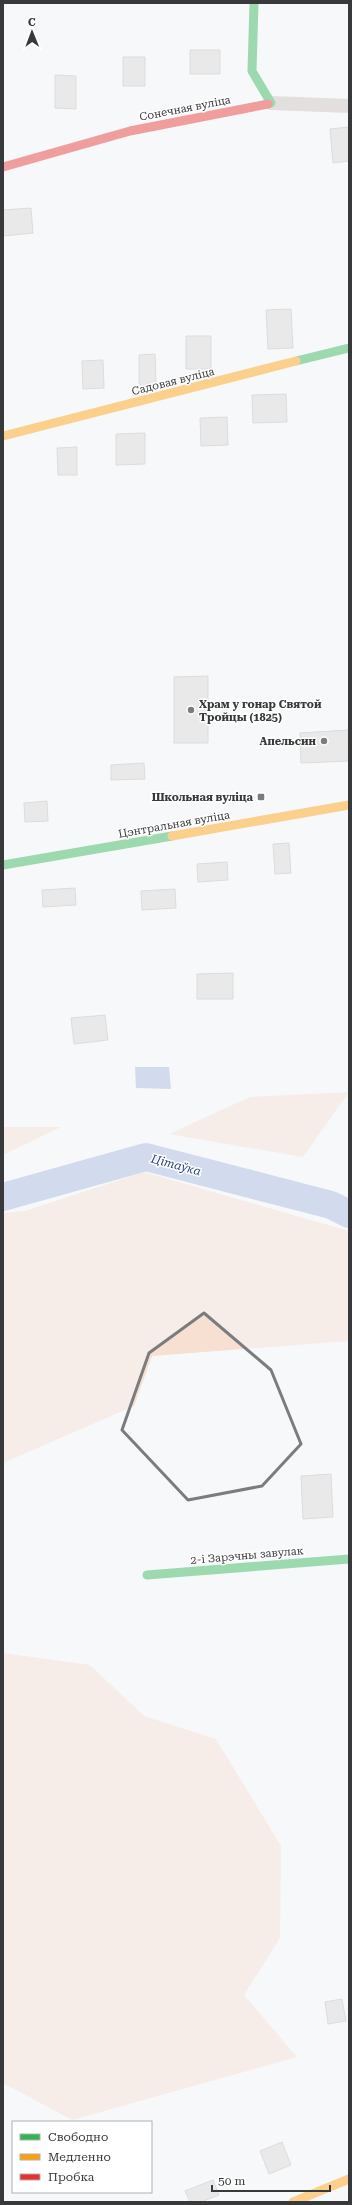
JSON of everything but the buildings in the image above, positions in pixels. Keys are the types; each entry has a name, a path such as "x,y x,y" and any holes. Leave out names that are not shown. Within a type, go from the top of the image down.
{"street":[{"path":"254,3 252,71 271,103 349,106"},
{"name":"Сонечная вуліца","path":"3,167 130,131 271,103"},
{"name":"Садовая вуліца","path":"3,436 349,348"},
{"name":"Цэнтральная вуліца","path":"3,865 349,805"},
{"name":"2-і Зарэчны завулак","path":"147,1575 349,1559"},
{"path":"293,2202 349,2179"}],"highlighted area":[{"path":"204,1313 271,1370 301,1444 262,1486 188,1500 122,1430 149,1353"}],"shaded area":[{"path":"349,1092 303,1157 169,1134 250,1097"},
{"path":"3,1127 61,1127 3,1155"},
{"path":"144,1172 349,1231 349,1341 152,1356 134,1406 3,1463 3,1213 25,1211"},
{"path":"3,1653 90,1665 144,1716 216,1739 281,1846 280,1938 244,1995 297,2057 72,2120 3,2083"}],"water":[{"path":"135,1067 169,1067 171,1089 136,1088"}],"waterway":[{"name":"Цітаўка","path":"3,1197 146,1157 331,1205 349,1214"}],"traffic: fast":[{"path":"254,3 252,71 271,103 268,104"},
{"path":"296,361 349,348"},
{"path":"3,865 172,836"},
{"path":"147,1575 349,1559"}],"traffic: slow":[{"path":"3,436 296,361"},
{"path":"172,836 349,805"},
{"path":"293,2202 349,2179"}],"traffic: jam":[{"path":"3,167 130,131 268,104"}],"place":[{"name":"Храм у гонар Святой Тройцы (1825)","path":"191,710"},
{"name":"Апельсин","path":"324,741"},
{"name":"Школьная вуліца","path":"261,797"}]}
